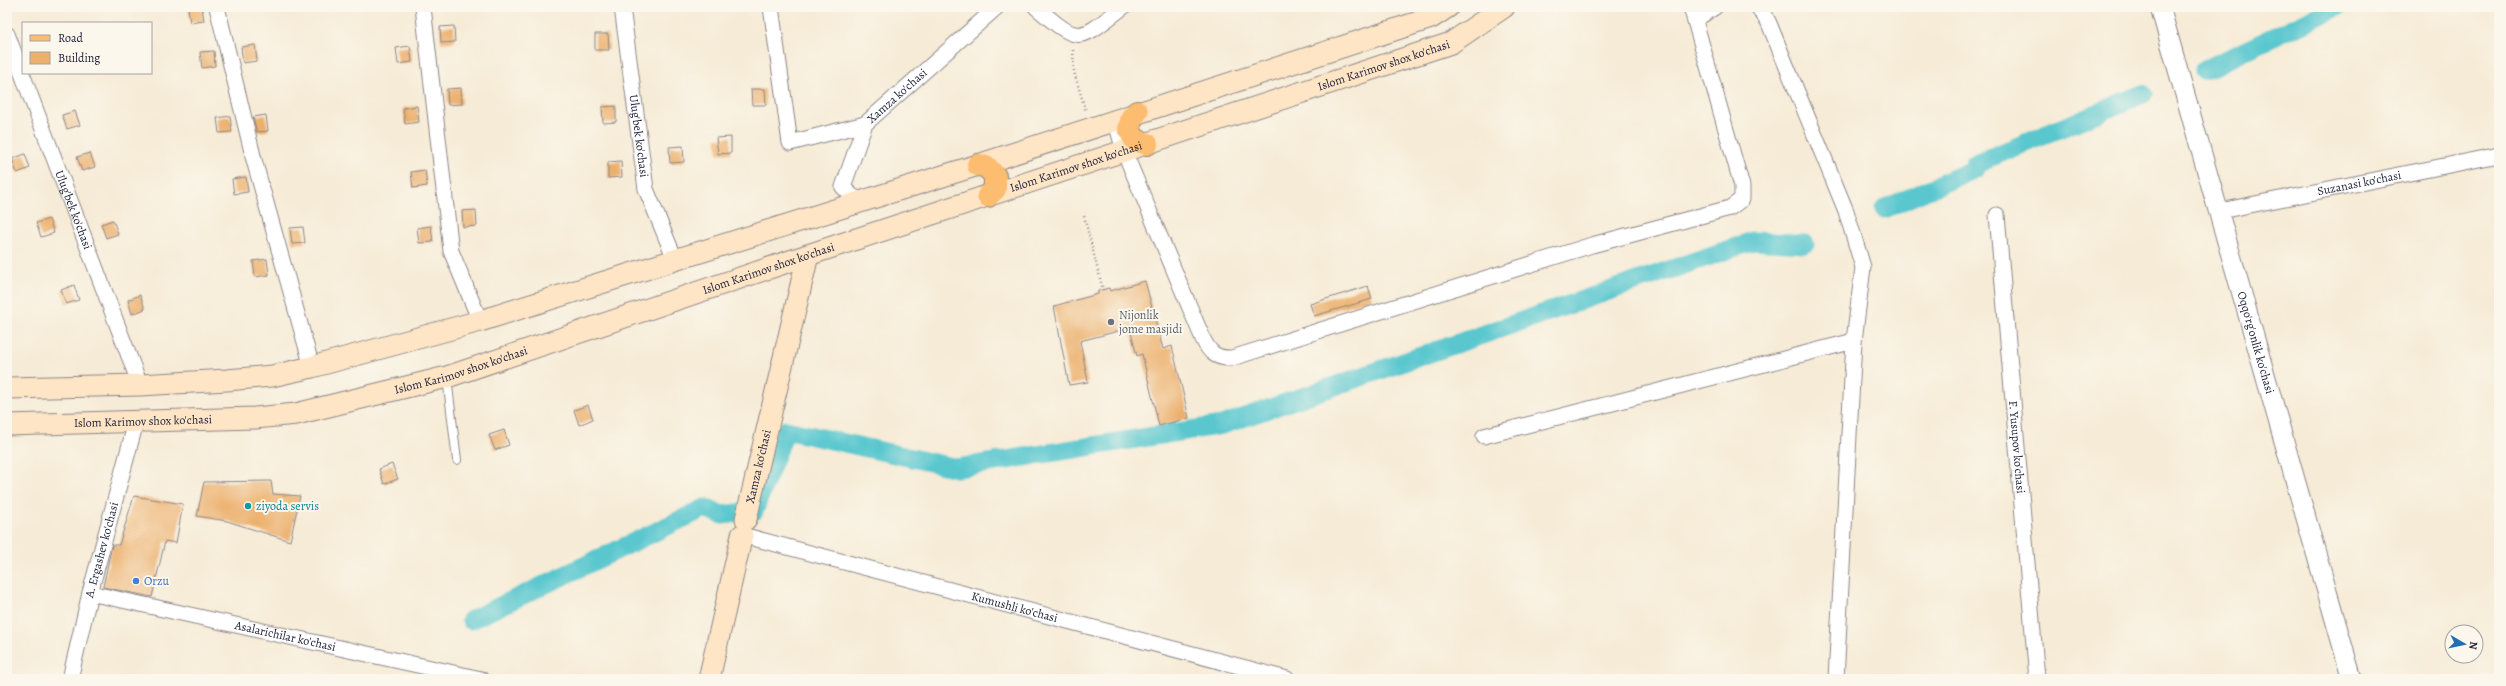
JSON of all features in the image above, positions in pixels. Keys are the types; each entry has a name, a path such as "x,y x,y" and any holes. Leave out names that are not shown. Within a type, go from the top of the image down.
{"main road":[{"path":"7,388 140,385 228,380 272,376 312,367 480,321 978,164 1431,18 1448,7"},
{"name":"Islom Karimov shox ko'chasi","path":"7,425 255,418 296,414 447,377 808,255 1451,43 1504,7"},
{"path":"1137,112 1132,117 1129,129 1135,140 1147,144"},
{"path":"978,164 986,166 995,176 995,189 988,196"},
{"name":"Xamza ko'chasi","path":"709,679 808,255"}],"street":[{"path":"217,7 254,160 312,367"},
{"path":"423,7 452,251 480,321"},
{"name":"Ulug'bek ko'chasi","path":"622,7 646,189 675,260"},
{"path":"771,7 790,143 865,124"},
{"name":"Xamza ko'chasi","path":"864,200 853,197 843,187 865,124 997,7"},
{"path":"1036,7 1063,31 1073,36 1082,36 1092,32 1123,7"},
{"path":"1115,119 1124,152 1208,350 1216,356 1232,358 1592,245 1730,208 1738,204 1742,199 1742,186 1693,13 1715,7"},
{"path":"1758,7 1768,21 1846,211 1863,267 1854,342 1836,679"},
{"name":"Oqqo'rg'onlik ko'chasi","path":"2160,7 2220,211 2352,679"},
{"name":"Ulug'bek ko'chasi","path":"7,34 22,74"},
{"name":"Ulug'bek ko'chasi","path":"22,74 140,385"},
{"name":"Suzanasi ko'chasi","path":"2220,211 2499,155"},
{"name":"F. Yusupov ko'chasi","path":"1997,215 2037,679"},
{"path":"1484,436 1854,342"},
{"name":"A. Ergashev ko'chasi","path":"70,679 90,593 136,422"},
{"name":"Kumushli ko'chasi","path":"746,519 1287,679"},
{"name":"Asalarichilar ko'chasi","path":"90,593 481,679"}],"lane":[{"path":"447,377 457,460"}],"path":[{"path":"1073,36 1074,72 1090,127"},
{"path":"1084,216 1104,290"}],"building":[{"path":"188,7 202,7 204,21 190,23"},
{"path":"454,26 455,42 441,43 440,27"},
{"path":"595,34 608,34 609,50 595,50"},
{"path":"255,45 257,61 243,63 241,47"},
{"path":"410,46 412,62 398,64 396,48"},
{"path":"214,51 215,66 202,68 200,52"},
{"path":"461,88 462,104 448,105 447,89"},
{"path":"751,89 765,89 766,105 752,105"},
{"path":"417,106 419,122 405,124 403,108"},
{"path":"616,106 616,122 603,123 602,107"},
{"path":"75,111 80,125 67,129 62,115"},
{"path":"266,115 268,131 257,132 253,117"},
{"path":"230,116 232,132 219,133 217,118"},
{"path":"731,137 731,153 718,154 716,138"},
{"path":"683,146 684,162 670,163 669,147"},
{"path":"90,153 95,167 82,171 77,157"},
{"path":"25,154 30,168 17,173 12,159"},
{"path":"621,161 622,177 608,178 608,162"},
{"path":"425,170 427,186 413,188 411,172"},
{"path":"246,177 248,192 234,194 232,179"},
{"path":"476,210 477,226 463,227 462,211"},
{"path":"49,219 54,233 41,237 36,223"},
{"path":"113,220 118,234 106,238 101,224"},
{"path":"431,226 433,242 419,243 417,228"},
{"path":"303,227 305,243 292,244 290,228"},
{"path":"267,259 269,275 255,277 253,261"},
{"path":"1145,281 1163,349 1172,346 1189,418 1159,426 1142,354 1137,356 1130,328 1080,341 1088,382 1069,385 1054,306 1098,294 1098,291 1109,288 1110,291"},
{"path":"74,285 79,300 66,304 61,290"},
{"path":"1368,286 1372,299 1314,316 1310,304"},
{"path":"140,295 145,309 132,314 128,300"},
{"path":"588,405 593,419 579,425 574,410"},
{"path":"504,430 509,445 495,450 489,435"},
{"path":"392,464 398,479 384,484 379,469"},
{"name":"ziyoda servis","path":"271,481 273,494 300,496 290,541 227,521 197,516 204,482"},
{"path":"134,496 183,504 176,543 165,541 152,597 103,587 112,545 119,545"}],"waterway":[{"path":"2204,70 2337,7"},
{"path":"1884,209 1975,169 1975,164 2143,94"},
{"path":"471,620 705,508 722,515 754,511 786,430 957,468 1222,425 1753,241 1805,244"}],"place":[{"name":"Nijonlik jome masjidi","path":"1111,322"},
{"name":"ziyoda servis","path":"248,506"},
{"name":"Orzu","path":"136,581"}]}
